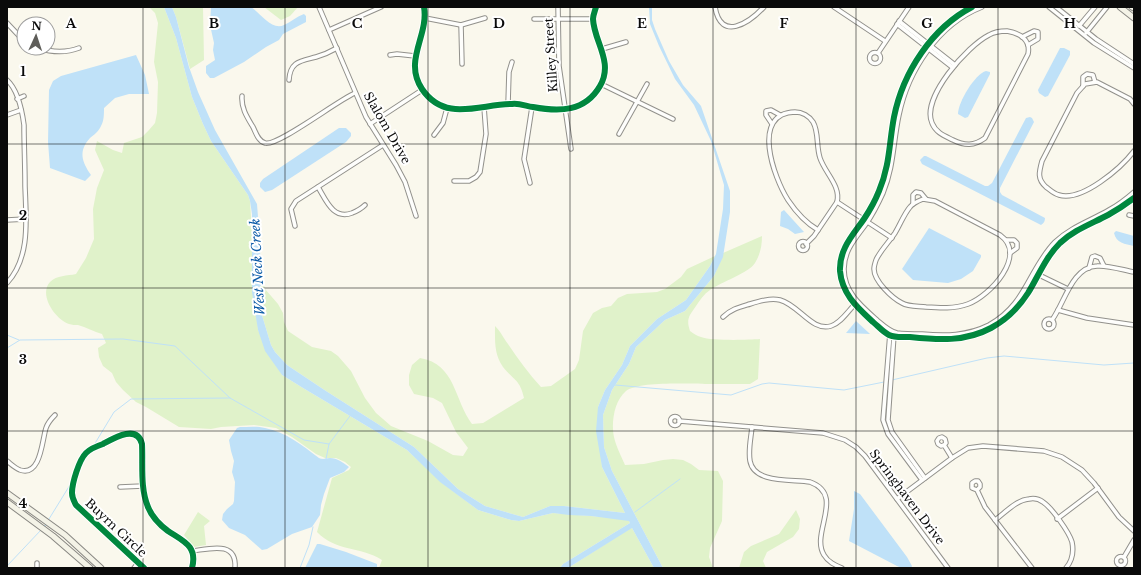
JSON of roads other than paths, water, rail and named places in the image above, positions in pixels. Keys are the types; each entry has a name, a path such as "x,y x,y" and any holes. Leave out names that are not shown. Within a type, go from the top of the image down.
{"main road":[{"path":"1120,7 1134,18"},
{"path":"7,493 59,531 101,568"},
{"path":"7,502 54,536 90,568"}],"street":[{"name":"Slalom Drive","path":"319,7 355,93 370,124 405,182 416,216"},
{"path":"329,30 381,7"},
{"path":"424,7 425,18 415,56 416,74 422,90 433,101 447,108 466,110 513,103 532,107 566,110 584,104 592,97 601,84 604,71 604,57 593,18 596,7"},
{"name":"Killey Street","path":"558,7 559,66 571,149"},
{"path":"715,7 716,15 720,22 731,27 738,26 748,21 764,7"},
{"path":"834,7 886,41"},
{"path":"878,53 909,7"},
{"path":"972,7 951,20 912,67 900,96 894,118 890,157 885,174 865,221 846,244 842,254 840,264 843,284 856,303 892,336 946,340 966,338 982,332 999,324 1014,311 1028,293 1046,253 1061,237 1078,225 1116,206 1134,192"},
{"path":"929,47 955,22 982,7"},
{"path":"1048,7 1078,27"},
{"path":"1056,7 1086,34 1134,68"},
{"path":"1078,27 1095,7"},
{"path":"1086,34 1107,7"},
{"path":"425,18 461,26 485,18"},
{"path":"534,19 593,18"},
{"path":"7,23 16,33"},
{"path":"898,23 954,66"},
{"path":"461,26 462,64"},
{"path":"1007,31 1016,33 1022,36 1028,44 1028,55 985,138 974,144 960,143 938,132 931,120 930,109 932,101 954,66 968,50 989,34 996,32 1007,31"},
{"path":"1022,36 1034,31 1038,32 1038,39 1028,44"},
{"path":"1086,34 1134,64"},
{"path":"602,49 626,42"},
{"path":"56,52 62,52 79,48"},
{"path":"289,80 290,71 296,63 304,59 322,55 337,48"},
{"path":"390,55 402,54 415,56"},
{"path":"508,104 509,72 512,62"},
{"path":"1083,86 1083,76 1087,74 1093,75 1094,82"},
{"path":"7,80 13,87 21,110 24,125 26,219 22,254 16,268 7,282"},
{"path":"1134,104 1130,99 1102,84 1094,82 1085,84 1077,93 1042,162 1039,172 1042,183 1053,192 1060,195 1067,196 1075,194 1091,188 1107,178 1123,164 1134,151"},
{"path":"601,84 673,120"},
{"path":"619,134 646,84"},
{"path":"370,124 422,90"},
{"path":"242,96 243,108 258,138 269,144 287,135 340,100 355,93"},
{"path":"17,99 24,96"},
{"path":"454,181 469,181 476,177 480,172 486,134 484,107"},
{"path":"530,183 524,159 532,107"},
{"path":"434,135 443,122 447,108"},
{"path":"7,115 21,110"},
{"path":"772,124 766,115 766,111 771,110 780,115"},
{"path":"806,244 818,230 837,202 838,194 836,186 824,170 818,153 813,122 806,115 799,112 780,115 772,124 770,134 771,152 779,183 788,200 799,214 809,224 818,230"},
{"path":"295,226 291,212 294,203 383,145"},
{"path":"318,187 332,209 337,213 347,215 365,205"},
{"path":"913,204 913,195 916,192 921,193 926,200"},
{"path":"856,303 892,331 948,336 964,334 980,329 995,321 1010,309 1023,294 1049,255 1068,237 1083,227 1113,213 1134,198"},
{"path":"919,200 926,200 934,201 1000,235 1009,244 1009,261 997,283 985,294 972,302 961,306 948,308 908,305 900,302 881,285 874,273 876,261 892,238 907,211 919,200"},
{"path":"837,202 892,238"},
{"path":"1129,215 1134,216"},
{"path":"7,220 26,219"},
{"path":"1006,240 1014,240 1017,243 1016,249 1010,253"},
{"path":"1089,268 1092,257 1095,256 1100,258 1104,266"},
{"path":"1052,320 1068,289 1078,274 1089,268 1097,266 1134,272"},
{"path":"1036,274 1068,289"},
{"path":"723,317 727,313 737,308 765,300 776,299 793,306 814,324 826,327 834,325 838,322 856,303"},
{"path":"1058,310 1087,318 1134,325"},
{"path":"892,331 883,414 884,426 891,438 923,479"},
{"path":"7,461 21,470 28,470 34,467 38,459 46,428 55,415"},
{"name":"Springhaven Drive","path":"679,421 823,433 845,440 856,447 865,456 948,568"},
{"path":"752,427 750,460 752,468 757,473 767,478 810,482 817,485 826,495 827,505 821,537 821,549 827,560 842,568"},
{"name":"Buyrn Circle","path":"144,568 75,504 72,492 79,464 86,453 123,434 134,434 141,436 143,486 146,502 153,516 167,530 184,540 192,551"},
{"path":"944,445 952,458"},
{"path":"897,498 952,458 964,450 972,447 982,446 1050,452 1062,457 1082,470 1098,488 1118,517 1134,531"},
{"path":"120,487 143,486"},
{"path":"1057,519 1098,488"},
{"path":"977,490 984,505 1032,568"},
{"path":"995,520 1018,503 1030,498 1043,502 1069,535 1073,547 1072,558 1066,568"},
{"path":"70,507 75,504"},
{"path":"1124,557 1134,540"},
{"path":"192,568 192,551 220,548 228,550 234,558 235,568"},
{"path":"37,563 37,568"},
{"path":"134,568 138,563"}],"water":[{"name":"West Neck Creek","path":"164,7 172,7 189,67 198,92 215,130 257,204 260,243 261,312 271,345 275,352 287,365 414,447 458,489 485,506 523,517 550,506 564,506 625,513 602,467 596,431 598,407 605,390 622,365 630,346 657,319 686,300 710,266 716,254 723,209 724,185 711,141 694,105 675,79 650,24 649,7 652,7 652,20 669,61 683,85 701,106 730,191 730,212 723,257 714,276 685,311 665,320 636,347 629,364 612,390 603,415 604,447 612,471 663,568 654,568 632,528 568,568 560,568 563,564 630,523 629,521 553,513 519,521 478,510 440,482 407,450 282,375 265,351 258,330 252,292 252,214 250,201 248,195 211,141 203,124 192,97 176,38"},
{"path":"211,7 251,7 275,26 284,25 304,14 306,16 306,22 283,34 279,40 244,62 214,78 210,78 206,73 206,66 215,60 213,50 214,43 210,25"},
{"path":"1060,48 1070,51 1070,55 1048,96 1045,97 1039,93 1038,90"},
{"path":"136,55 145,75 149,94 129,94 115,98 104,108 102,124 98,131 86,143 83,152 85,166 91,175 85,181 50,168 48,142 49,90 53,81 61,76"},
{"path":"986,71 990,72 990,74 968,117 965,118 958,114 964,96 977,77"},
{"path":"1030,117 1034,122 1000,188 1000,192 1002,195 1045,218 1041,225 922,164 920,160 926,156 985,186 988,186 992,183 1026,118"},
{"path":"339,128 346,128 351,133 351,136 346,142 272,190 265,192 260,187 260,183 263,179"},
{"path":"784,210 804,232 795,234 780,226 781,212"},
{"path":"929,228 981,255 973,271 961,279 948,283 913,280 902,269"},
{"path":"1116,231 1134,236 1134,246 1124,244 1119,241 1114,233"},
{"path":"856,321 869,333 870,334 846,333"},
{"path":"259,427 273,430 294,440 319,458 335,459 343,462 349,467 344,472 330,478 321,505 320,515 312,527 292,534 267,549 262,550 245,535 229,528 222,520 223,514 234,501 235,482 232,472 234,461 229,440 237,428"},
{"path":"854,491 860,494 907,557 912,566 911,568 902,568 897,566 849,541 854,509"},
{"path":"317,544 346,552 377,564 377,568 305,568"}],"waterway":[{"path":"7,335 19,340"},
{"path":"7,348 20,340 123,339 175,346 230,398 304,440 329,444"},
{"path":"892,380 987,358 1004,356 1104,365 1134,363"},
{"path":"615,385 731,395 769,383 844,390 884,382"},
{"path":"94,445 114,412 131,399 230,398"},
{"path":"326,459 329,444 350,416"},
{"path":"81,467 89,453"},
{"path":"635,512 680,479"},
{"path":"49,519 73,480"},
{"path":"300,568 309,545 313,527"},
{"path":"7,566 41,530"}]}
